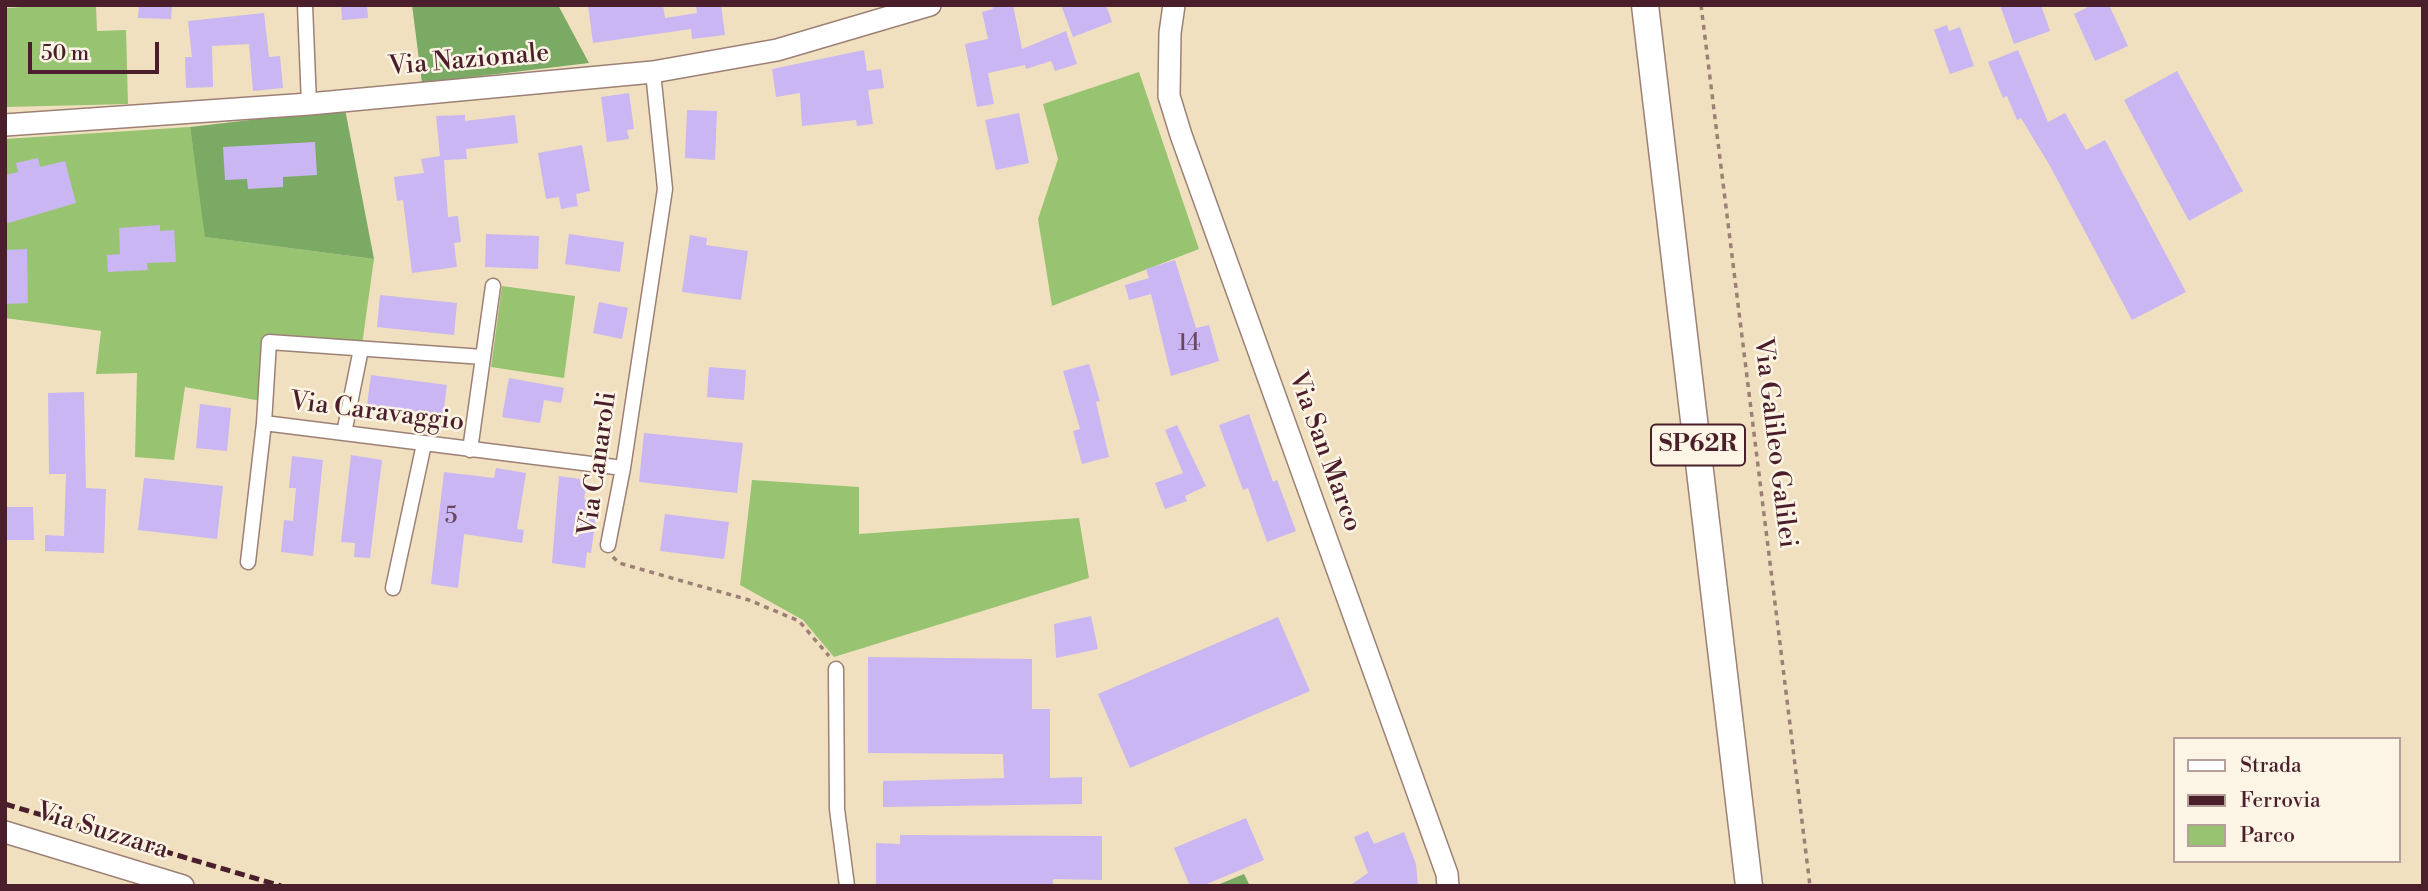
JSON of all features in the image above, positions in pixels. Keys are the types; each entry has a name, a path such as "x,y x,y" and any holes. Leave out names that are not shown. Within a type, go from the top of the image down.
{"highway":[{"name":"SP62R","path":"1645,5 1749,886"}],"street":[{"path":"305,5 309,104"},
{"name":"Via Nazionale","path":"5,125 309,104 653,72 777,50 897,11 930,5"},
{"name":"Via San Marco","path":"1165,5 1170,33"},
{"name":"Via San Marco","path":"1174,5 1170,33 1169,96 1181,135 1448,886"},
{"name":"Via Canaroli","path":"608,545 623,468 665,189 653,72"},
{"path":"470,450 493,286"},
{"path":"264,423 269,342 483,357"},
{"path":"344,433 361,349"},
{"name":"Via Caravaggio","path":"248,562 264,423 623,468"},
{"path":"393,588 424,444"},
{"path":"836,669 837,809 847,886"},
{"name":"Via Suzzara","path":"5,832 183,886"}],"path":[{"name":"Via Galileo Galilei","path":"1701,5 1810,886"},
{"name":"Via Canaroli","path":"608,545 619,563 749,600 799,621 820,642 836,669"}],"green space":[{"path":"96,5 97,31 126,30 128,104 5,107 5,8"},
{"path":"412,5 558,5 589,63 422,83"},
{"path":"1139,72 1199,249 1052,306 1038,219 1058,159 1043,104"},
{"path":"345,109 374,259 205,237 190,127"},
{"path":"190,127 206,237 374,259 362,345 265,339 261,401 185,387 174,460 135,457 137,373 96,374 101,331 5,318 5,139"},
{"path":"502,286 575,296 564,378 491,367"},
{"path":"752,480 859,487 859,534 1079,518 1089,578 834,657 803,620 740,585"},
{"path":"1244,874 1250,886 1215,886"}],"building":[{"path":"139,5 172,5 171,19 138,18"},
{"path":"341,5 367,5 368,18 342,20"},
{"path":"588,5 663,5 665,18 697,13 696,5 721,5 725,35 692,39 691,29 593,43"},
{"path":"992,5 1013,5 1022,49 1066,31 1077,64 1055,71 1051,61 1026,69 1025,65 988,73 994,104 977,107 965,44 988,39 982,12 993,9"},
{"path":"1061,5 1106,5 1112,22 1073,37"},
{"path":"2000,5 2041,5 2050,31 2014,44"},
{"path":"2092,5 2109,5 2128,46 2095,61 2074,14"},
{"path":"264,13 269,57 280,56 283,88 253,91 249,44 212,46 213,87 186,88 185,57 192,57 188,21"},
{"path":"1947,25 1949,31 1960,27 1974,66 1950,74 1934,30"},
{"path":"864,50 867,71 881,69 884,88 868,90 873,124 857,126 856,120 802,126 800,93 776,97 772,69"},
{"path":"2018,50 2048,122 2065,113 2086,150 2105,140 2186,292 2132,320 2050,166 2021,118 2017,120 2007,96 2003,98 1988,62"},
{"path":"2177,71 2243,191 2189,221 2124,100"},
{"path":"629,93 634,129 627,130 629,139 607,142 601,97"},
{"path":"687,110 717,111 715,160 685,158"},
{"path":"1019,113 1029,163 996,170 985,120"},
{"path":"465,115 465,121 515,115 518,143 466,149 467,159 444,160 448,217 458,216 461,242 454,243 457,267 412,273 403,200 397,201 394,177 424,173 421,159 440,156 436,116"},
{"path":"315,142 317,175 283,177 283,187 248,189 247,179 225,180 223,147"},
{"path":"582,145 590,191 576,194 578,206 561,209 559,197 546,199 538,153"},
{"path":"38,158 40,167 65,161 76,203 5,224 5,175 18,172 16,163"},
{"path":"160,225 160,231 174,230 176,262 147,263 148,270 108,272 107,255 120,254 119,228"},
{"path":"486,234 539,236 538,269 485,267"},
{"path":"569,234 624,242 620,272 565,264"},
{"path":"690,235 707,238 706,245 748,251 741,300 682,292"},
{"path":"27,249 28,303 5,304 5,250"},
{"path":"1175,260 1196,328 1209,325 1219,361 1171,376 1151,294 1129,300 1125,285 1149,278 1146,269"},
{"path":"380,295 457,303 454,335 377,327"},
{"path":"599,302 628,308 622,339 593,333"},
{"path":"1089,364 1100,401 1096,402 1109,457 1082,464 1073,431 1080,429 1063,371"},
{"path":"709,367 746,370 744,400 707,397"},
{"path":"371,375 447,385 443,415 367,405"},
{"path":"509,378 564,388 561,403 544,400 540,423 502,417"},
{"path":"84,392 86,488 106,489 104,553 45,551 45,535 64,536 66,474 49,474 48,393"},
{"path":"200,404 231,408 227,451 196,448"},
{"path":"1249,414 1273,482 1277,480 1296,531 1267,542 1248,488 1243,490 1219,425"},
{"path":"1177,425 1206,486 1185,496 1187,501 1165,509 1155,483 1183,473 1165,430"},
{"path":"644,433 743,443 737,493 639,482"},
{"path":"351,455 382,460 370,558 354,557 355,543 341,542"},
{"path":"292,456 323,460 313,556 281,552 284,520 293,521 296,488 289,488"},
{"path":"496,468 526,473 517,529 524,530 522,543 464,534 458,588 431,584 444,472 494,478"},
{"path":"559,476 587,480 584,499 598,501 591,553 587,552 585,568 552,563"},
{"path":"144,478 223,486 217,539 138,530"},
{"path":"5,507 33,507 34,540 5,540"},
{"path":"665,514 729,522 724,559 660,551"},
{"path":"1091,616 1098,649 1056,658 1054,624"},
{"path":"1278,617 1310,691 1130,768 1098,694"},
{"path":"868,657 1032,659 1032,709 1050,709 1050,778 1082,777 1082,804 883,807 883,781 1004,778 1003,754 868,753"},
{"path":"1246,818 1264,860 1202,886 1190,886 1174,848"},
{"path":"1368,831 1374,844 1404,832 1416,864 1418,886 1349,886 1368,873 1354,837"},
{"path":"900,835 1102,836 1102,880 1053,879 1053,886 876,886 876,843 900,844"}],"railway":[{"path":"5,804 281,886"}]}
